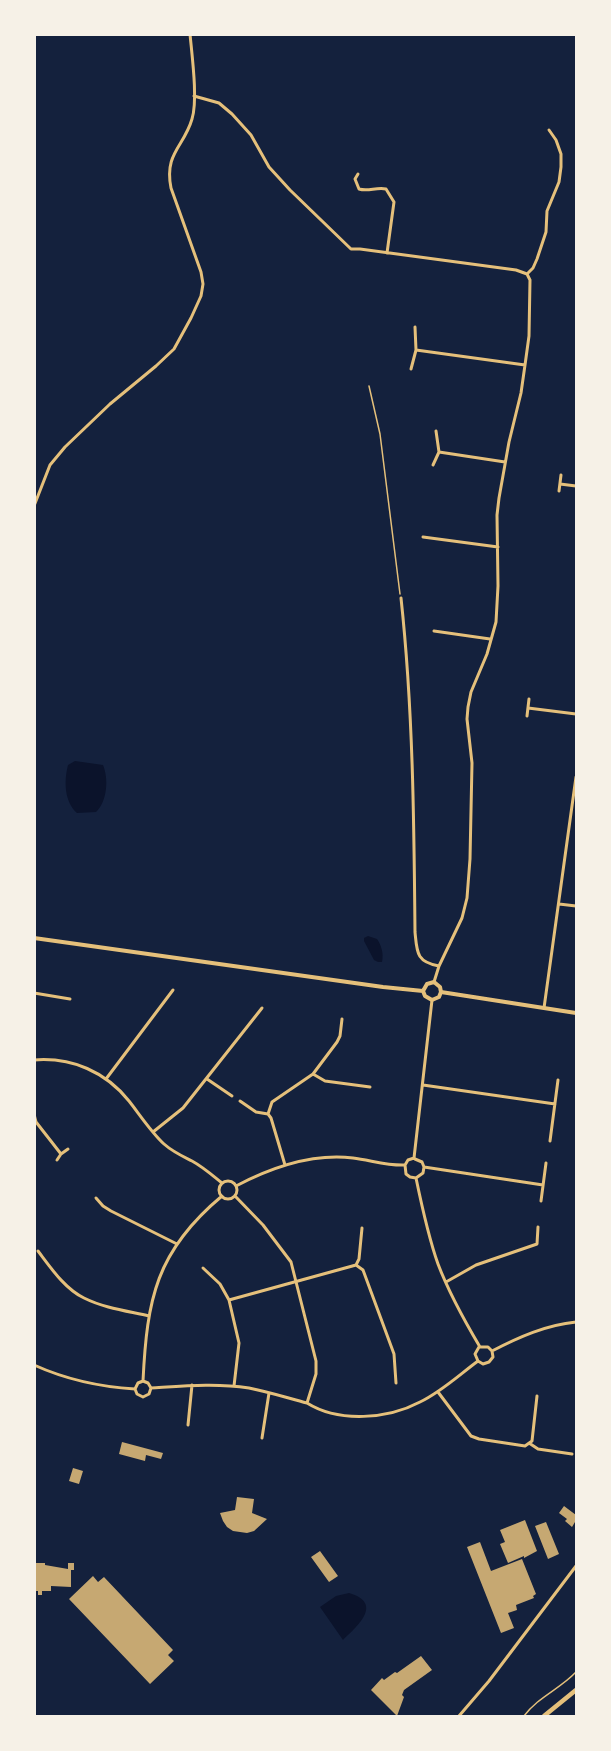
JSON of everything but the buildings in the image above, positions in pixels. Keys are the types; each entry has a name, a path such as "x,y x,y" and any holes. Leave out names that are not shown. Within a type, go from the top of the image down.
{"highway":[{"path":"544,1716 576,1690"}],"main road":[{"path":"34,938 423,991"},
{"path":"434,982 440,987 441,992 439,997 432,1000 425,996 423,991 427,984 434,982"},
{"path":"441,992 576,1013"}],"street":[{"path":"34,506 50,465 65,447 110,404 174,349 201,296 203,284 201,272 169,177 173,156 192,120 194,96 190,34"},
{"path":"194,96 219,104 232,114 250,135 269,167 351,249 522,271 530,280 525,365 505,462 497,515 496,622 487,654 471,692 468,707 467,719 472,763 470,868 467,898 462,918 439,966 434,982"},
{"path":"527,274 537,259 546,232 547,211 559,182 561,154 549,130"},
{"path":"358,174 355,179 359,189 376,187 386,189 394,202 387,253"},
{"path":"411,369 416,350 415,327"},
{"path":"416,350 525,365"},
{"path":"433,465 439,452 436,431"},
{"path":"439,452 505,462"},
{"path":"559,491 561,476"},
{"path":"560,484 576,486"},
{"path":"423,537 498,547"},
{"path":"401,598 414,788 416,950 421,959 439,966"},
{"path":"434,631 490,639"},
{"path":"527,716 529,699"},
{"path":"528,708 576,714"},
{"path":"544,1008 576,777"},
{"path":"559,904 576,906"},
{"path":"106,1078 174,990"},
{"path":"34,993 70,999"},
{"path":"414,1158 432,1000"},
{"path":"153,1132 183,1108 262,1008"},
{"path":"268,1114 272,1102 313,1074 337,1042 342,1019"},
{"path":"34,1060 63,1061 80,1065 106,1078 127,1098 153,1132 172,1151 201,1167 222,1184"},
{"path":"313,1074 325,1081 370,1087"},
{"path":"207,1078 232,1096"},
{"path":"550,1141 558,1080"},
{"path":"423,1085 555,1104"},
{"path":"240,1101 256,1112 268,1114 271,1118 285,1165"},
{"path":"34,1114 36,1122 61,1154"},
{"path":"57,1160 68,1149"},
{"path":"236,1186 267,1171 306,1160 335,1157 405,1165"},
{"path":"414,1158 420,1160 424,1167 423,1173 416,1178 410,1177 406,1174 405,1165 408,1160 414,1158"},
{"path":"541,1201 546,1163"},
{"path":"424,1167 543,1185"},
{"path":"416,1178 431,1243 446,1282 480,1347"},
{"path":"230,1181 236,1186 235,1196 230,1198 222,1196 219,1191 222,1184 230,1181"},
{"path":"143,1381 149,1316 152,1299 162,1272 177,1244 200,1215 222,1196"},
{"path":"235,1196 288,1256 316,1361 316,1374 308,1403"},
{"path":"96,1198 111,1211 177,1244"},
{"path":"446,1282 476,1265 537,1244 538,1227"},
{"path":"229,1300 356,1264 359,1259 362,1228"},
{"path":"38,1251 61,1280 83,1298 105,1306 149,1316"},
{"path":"356,1264 363,1269 394,1354 396,1383"},
{"path":"203,1268 220,1284 229,1300 239,1343 234,1386"},
{"path":"492,1351 547,1327 576,1322"},
{"path":"480,1347 488,1347 492,1351 493,1357 489,1362 483,1364 478,1361 475,1354 480,1347"},
{"path":"151,1388 192,1385 234,1386 308,1403 321,1410 340,1415 373,1415 391,1413 419,1403 438,1392 478,1361"},
{"path":"34,1365 66,1377 135,1389"},
{"path":"143,1381 151,1388"},
{"path":"135,1389 138,1383 143,1381"},
{"path":"188,1425 192,1385"},
{"path":"135,1389 137,1394 143,1397 149,1394 151,1388"},
{"path":"438,1392 471,1436 525,1446 532,1441 537,1396"},
{"path":"262,1437 269,1393"},
{"path":"529,1443 538,1449 572,1454"},
{"path":"459,1716 483,1689 576,1566"}],"path":[{"path":"369,386 380,434 401,598"},
{"path":"524,1716 534,1705 546,1695 557,1690 576,1672"}],"water":[{"path":"75,761 103,765 106,790 103,802 96,812 77,813 67,797 68,765"},
{"path":"368,936 377,939 381,947 382,962 374,960 364,941 364,938"},
{"path":"349,1593 365,1602 366,1608 361,1621 343,1640 320,1607 336,1596"}]}
